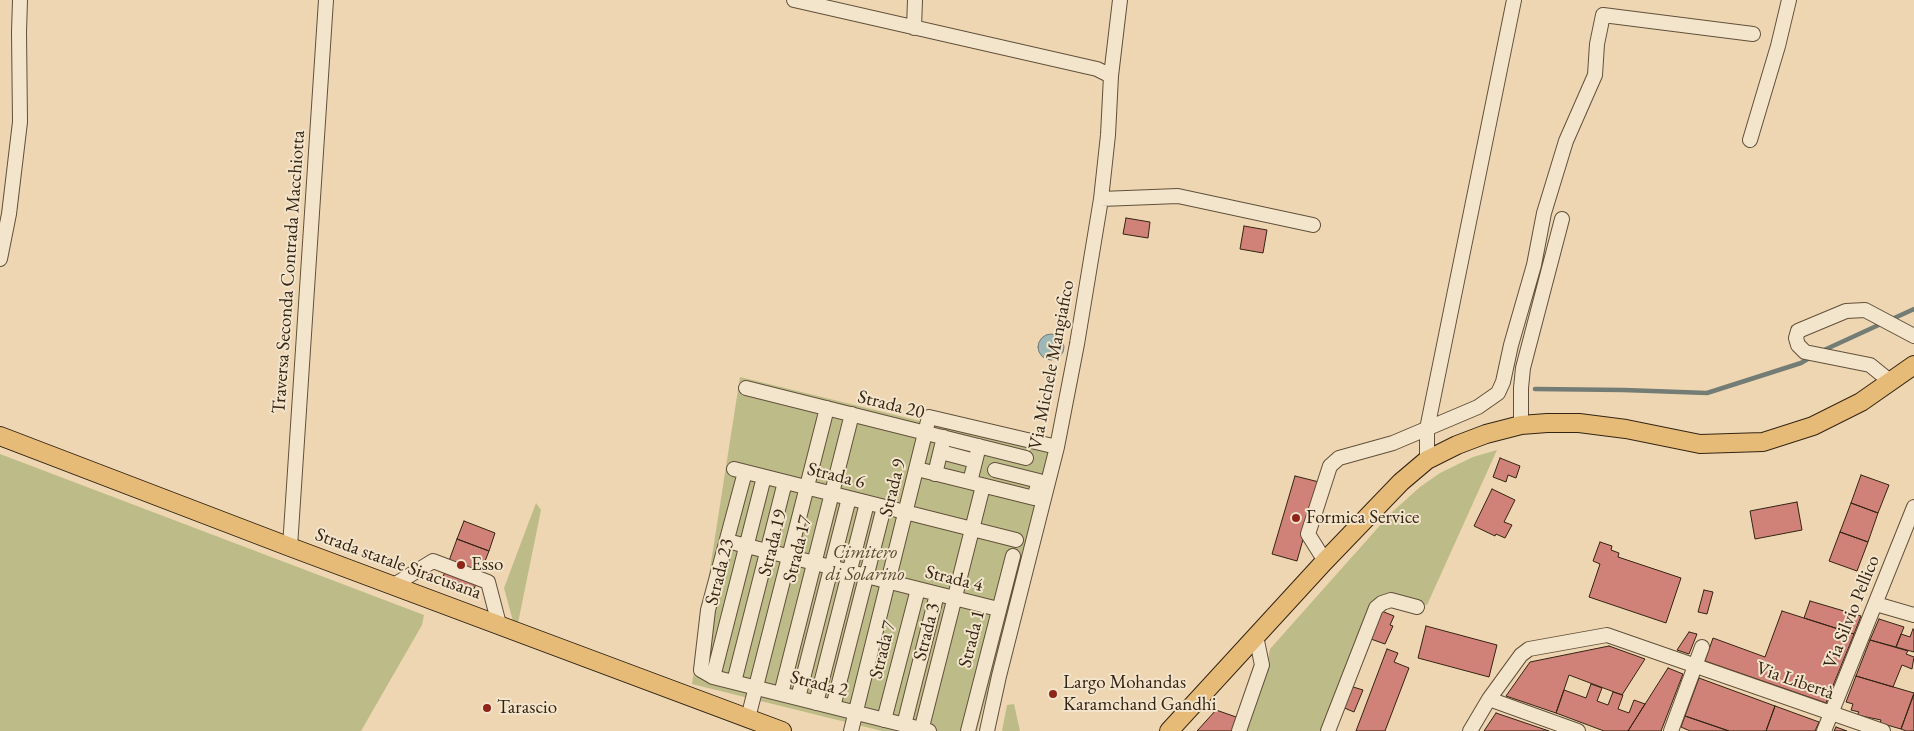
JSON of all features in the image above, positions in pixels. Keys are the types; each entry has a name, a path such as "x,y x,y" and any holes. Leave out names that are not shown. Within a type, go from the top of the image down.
{"main road":[{"path":"1168,731 1324,561 1401,482 1427,460 1457,445 1486,434 1521,425 1547,422 1579,423 1626,429 1700,444 1763,442 1813,426 1860,402 1914,365"},
{"name":"Strada statale Siracusana","path":"0,436 782,731"}],"street":[{"path":"0,259 9,214 20,122 20,0"},
{"name":"Traversa Seconda Contrada Macchiotta","path":"290,547 326,0"},
{"path":"794,0 1097,69 1111,76"},
{"path":"914,28 915,0"},
{"name":"Via Michele Mangiafico","path":"987,731 999,676 1057,447 1077,344 1101,199 1108,135 1111,76 1120,0"},
{"path":"1427,460 1427,429 1514,0"},
{"path":"1750,140 1778,46 1789,0"},
{"path":"1324,561 1308,534 1330,466 1339,458 1371,450 1478,407 1498,393 1503,382 1511,345 1534,265 1544,213 1563,150 1596,75 1597,44 1603,15 1753,34"},
{"path":"1101,199 1178,196 1313,225"},
{"path":"1521,425 1523,368 1562,219"},
{"path":"1891,382 1870,364 1805,352 1798,346 1796,338 1798,331 1846,311 1864,310 1914,336"},
{"name":"Strada 20","path":"746,388 1026,458"},
{"name":"Strada 19","path":"748,718 827,408"},
{"name":"Strada 17","path":"781,694 852,414"},
{"name":"Strada 9","path":"851,731 930,417 1057,447"},
{"path":"936,470 944,437"},
{"path":"979,446 975,461 984,480"},
{"path":"984,480 1000,451"},
{"path":"940,452 975,461"},
{"path":"917,469 936,470 1036,490"},
{"name":"Strada 6","path":"727,541 739,471 1016,540"},
{"name":"Strada 23","path":"707,674 746,546 764,477"},
{"name":"Strada 3","path":"924,730 984,480"},
{"path":"734,682 784,482"},
{"path":"798,698 848,498"},
{"path":"816,703 867,503"},
{"path":"834,707 884,507"},
{"name":"Via Silvio Pellico","path":"1824,731 1914,508"},
{"path":"707,674 708,610 727,541"},
{"name":"Strada 4","path":"727,541 998,609"},
{"name":"Strada 1","path":"968,731 1013,556"},
{"path":"394,585 433,561 488,582 499,624"},
{"name":"Strada 7","path":"884,720 918,589"},
{"path":"904,725 937,594"},
{"path":"1328,731 1376,608 1382,603 1391,600 1417,607"},
{"path":"1876,604 1914,615"},
{"name":"Via Libertà","path":"1470,731 1489,699 1521,655 1529,649 1607,635 1883,731"},
{"path":"1239,731 1262,665 1256,636"},
{"path":"1671,731 1702,647"},
{"name":"Strada 2","path":"707,674 924,730"},
{"path":"1489,699 1578,731"}],"green space":[{"name":"Cimitero di Solarino","path":"740,377 1051,453 977,731 882,731 692,684"},
{"path":"1497,450 1427,605 1385,597 1324,731 1243,731 1267,665 1270,649 1391,513 1420,487 1440,473 1473,457"},
{"path":"0,454 424,615 422,625 361,731 0,731"},
{"path":"536,503 541,510 518,623 513,621 504,588"},
{"path":"1014,704 1020,731 1002,731 1007,705"}],"water":[{"path":"1051,334 1060,338 1064,347 1060,356 1051,360 1042,356 1038,347 1042,338"}],"building":[{"path":"1126,218 1150,222 1148,238 1123,234"},
{"path":"1244,226 1267,230 1263,253 1240,249"},
{"path":"1500,458 1520,466 1516,478 1508,475 1506,482 1493,477"},
{"path":"1861,475 1889,485 1878,513 1851,503"},
{"name":"Formica Service","path":"1295,476 1319,482 1297,561 1272,554"},
{"path":"1492,489 1515,500 1504,522 1512,525 1505,538 1496,534 1495,536 1474,526"},
{"path":"1797,502 1802,530 1755,539 1750,511"},
{"path":"1851,503 1878,513 1868,542 1840,532"},
{"path":"464,521 495,533 489,551 457,539"},
{"path":"1840,532 1868,542 1857,571 1829,561"},
{"path":"457,539 489,551 474,589 443,577"},
{"path":"1600,542 1612,546 1611,550 1619,553 1618,557 1681,578 1666,623 1589,597 1600,564 1593,561"},
{"path":"1704,590 1713,592 1707,614 1698,612"},
{"path":"1810,601 1861,616 1854,634 1804,618"},
{"path":"1379,610 1394,616 1390,625 1393,626 1385,644 1368,638"},
{"path":"1782,611 1854,634 1826,703 1705,661 1713,638 1765,657"},
{"path":"1879,619 1904,627 1896,647 1870,640"},
{"path":"1426,626 1497,645 1489,677 1418,658"},
{"path":"1913,629 1914,652 1896,647 1901,634 1910,637"},
{"path":"1689,632 1697,634 1689,654 1677,650"},
{"path":"1870,640 1908,651 1906,654 1914,657 1912,669 1902,665 1893,687 1856,676"},
{"path":"1609,646 1645,659 1622,695 1569,675 1556,713 1506,696 1530,662"},
{"path":"1387,649 1398,653 1394,662 1409,668 1385,731 1356,731"},
{"path":"1668,668 1683,674 1661,731 1628,731"},
{"path":"1856,676 1914,693 1901,729 1880,723 1881,720 1857,715 1859,712 1851,710 1853,704 1846,702"},
{"path":"1699,678 1775,706 1766,731 1729,731 1685,716"},
{"path":"1591,684 1602,688 1597,701 1608,705 1613,692 1623,695 1618,709 1629,713 1634,700 1645,704 1628,731 1604,731 1556,713 1564,690 1586,698"},
{"path":"1350,686 1363,690 1354,712 1342,707"},
{"path":"1914,694 1914,731 1906,731 1901,729"},
{"path":"1775,706 1819,722 1815,731 1766,731"},
{"path":"1216,710 1239,718 1234,731 1197,731"},
{"path":"1496,713 1549,731 1484,731"},
{"path":"1685,716 1729,731 1690,731 1681,727"},
{"path":"1836,727 1847,731 1834,731"}],"waterway":[{"path":"1890,320 1914,309"},
{"path":"1822,351 1883,323"},
{"path":"1535,389 1707,393 1801,363 1811,357"}],"place":[{"name":"Formica Service","path":"1296,518"},
{"name":"Esso","path":"461,565"},
{"name":"Largo Mohandas Karamchand Gandhi","path":"1053,694"},
{"name":"Tarascio","path":"487,708"}]}
